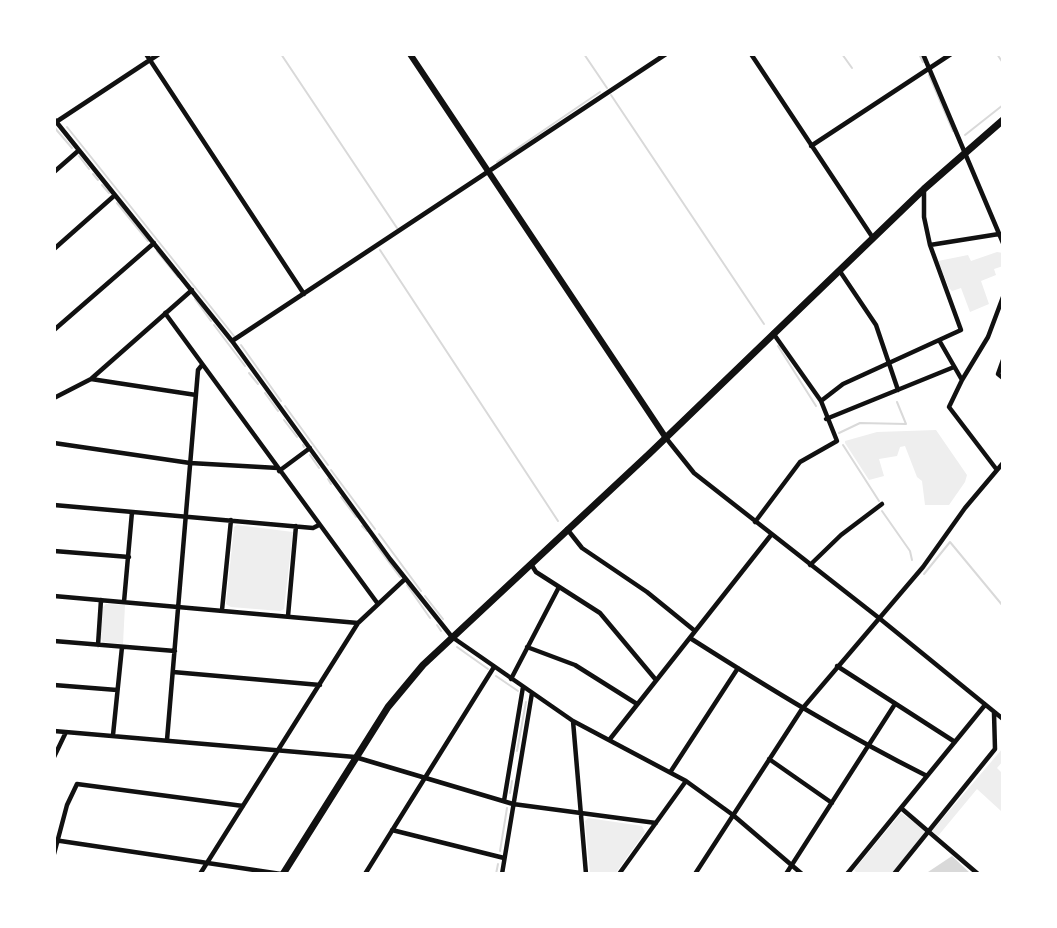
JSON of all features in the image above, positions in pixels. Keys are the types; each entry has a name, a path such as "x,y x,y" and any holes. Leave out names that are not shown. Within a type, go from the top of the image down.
{"main road":[{"path":"282,874 356,757 414,674 666,438 924,189 1003,120"}],"street":[{"path":"146,54 304,294"},
{"path":"159,54 55,121 232,341 405,579 452,638 573,721 686,781 733,815 802,874"},
{"path":"410,54 666,438 694,473 879,618 1003,720"},
{"path":"232,341 666,54"},
{"path":"751,54 873,238"},
{"path":"923,54 931,68 1003,243"},
{"path":"811,146 951,54"},
{"path":"54,172 78,151"},
{"path":"821,401 843,384 961,330 930,245 924,217 924,189"},
{"path":"54,249 115,195"},
{"path":"930,245 999,234"},
{"path":"54,330 154,243"},
{"path":"839,270 876,325 898,390"},
{"path":"54,398 92,379 192,290"},
{"path":"997,470 949,406 988,337 1003,297"},
{"path":"165,313 378,604"},
{"path":"755,522 800,462 837,441 826,419 821,401 773,333"},
{"path":"939,340 962,380"},
{"path":"1003,360 998,374 1003,378"},
{"path":"168,740 198,370 202,365"},
{"path":"826,419 954,367"},
{"path":"92,379 196,395"},
{"path":"54,443 190,463 279,469 310,448"},
{"path":"695,874 802,709 922,567 1003,463"},
{"path":"810,565 841,535 882,504"},
{"path":"54,505 296,526 319,525"},
{"path":"124,602 132,512"},
{"path":"222,610 231,520"},
{"path":"288,616 296,526"},
{"path":"567,529 582,548 647,592 695,631"},
{"path":"610,739 771,535"},
{"path":"54,551 129,557"},
{"path":"531,564 536,572 600,613 656,680"},
{"path":"200,874 358,623 405,579"},
{"path":"511,679 559,587"},
{"path":"54,596 358,623"},
{"path":"98,645 101,600"},
{"path":"690,638 802,709 868,747 927,776"},
{"path":"54,641 175,651"},
{"path":"113,735 122,646"},
{"path":"527,647 574,665 637,704"},
{"path":"837,666 955,742"},
{"path":"364,874 494,667"},
{"path":"671,771 738,668"},
{"path":"173,672 320,685"},
{"path":"54,685 117,690"},
{"path":"504,801 523,687"},
{"path":"502,874 532,693"},
{"path":"786,874 895,704"},
{"path":"847,874 985,705"},
{"path":"894,874 995,749 994,712"},
{"path":"573,721 586,874"},
{"path":"54,731 356,757 513,804 656,823"},
{"path":"54,757 66,732"},
{"path":"769,759 832,802"},
{"path":"620,874 686,781"},
{"path":"54,854 67,805 77,784 243,806"},
{"path":"901,808 978,874"},
{"path":"392,830 504,858"},
{"path":"56,840 282,874"}],"shaded area":[{"path":"997,252 1003,253 1003,266 994,269 996,275 981,281 989,304 970,312 961,288 952,291 949,288 938,261 968,255 971,261"},
{"path":"936,430 967,475 965,482 949,505 925,505 922,481 917,477 905,446 900,447 897,456 879,459 884,476 869,480 845,443 845,441 877,432"},
{"path":"237,525 293,532 284,609 280,611 231,607 226,604 234,527"},
{"path":"106,604 125,605 123,644 103,642 101,639 103,607"},
{"path":"1003,748 1003,761 997,768 1003,774 1003,810 1001,811 977,789 938,836 932,831"},
{"path":"901,813 927,831 891,874 858,874 854,870"},
{"path":"588,818 642,826 645,832 615,874 590,874 585,821"},
{"path":"952,856 971,874 929,874 928,872"}],"waterway":[{"path":"281,54 397,228"},
{"path":"584,54 607,88"},
{"path":"842,54 852,68"},
{"path":"919,54 923,62"},
{"path":"997,54 1003,63"},
{"path":"929,75 953,131"},
{"path":"497,162 600,92"},
{"path":"611,95 764,324"},
{"path":"965,135 1003,105"},
{"path":"54,127 72,148"},
{"path":"67,127 234,336"},
{"path":"79,156 89,169"},
{"path":"93,174 98,180"},
{"path":"102,185 109,193"},
{"path":"117,203 148,241"},
{"path":"380,250 558,521"},
{"path":"157,251 178,277"},
{"path":"195,299 211,321"},
{"path":"214,325 245,366"},
{"path":"241,345 281,401"},
{"path":"778,346 816,406"},
{"path":"249,373 258,384"},
{"path":"265,393 278,411"},
{"path":"839,433 860,423 906,424 897,402"},
{"path":"285,406 328,465"},
{"path":"284,420 297,437"},
{"path":"843,445 879,501"},
{"path":"310,455 319,468"},
{"path":"331,470 375,529"},
{"path":"328,479 331,484"},
{"path":"341,497 356,517"},
{"path":"882,511 910,551 912,560"},
{"path":"362,526 367,531"},
{"path":"379,534 421,591"},
{"path":"373,541 400,577"},
{"path":"924,574 950,542 1003,606"},
{"path":"407,585 430,618"},
{"path":"425,596 443,619"},
{"path":"437,625 441,631"},
{"path":"457,647 488,669"},
{"path":"496,676 518,691"},
{"path":"517,751 526,702"},
{"path":"510,793 512,781"},
{"path":"500,851 507,808"},
{"path":"496,874 498,864"}]}
